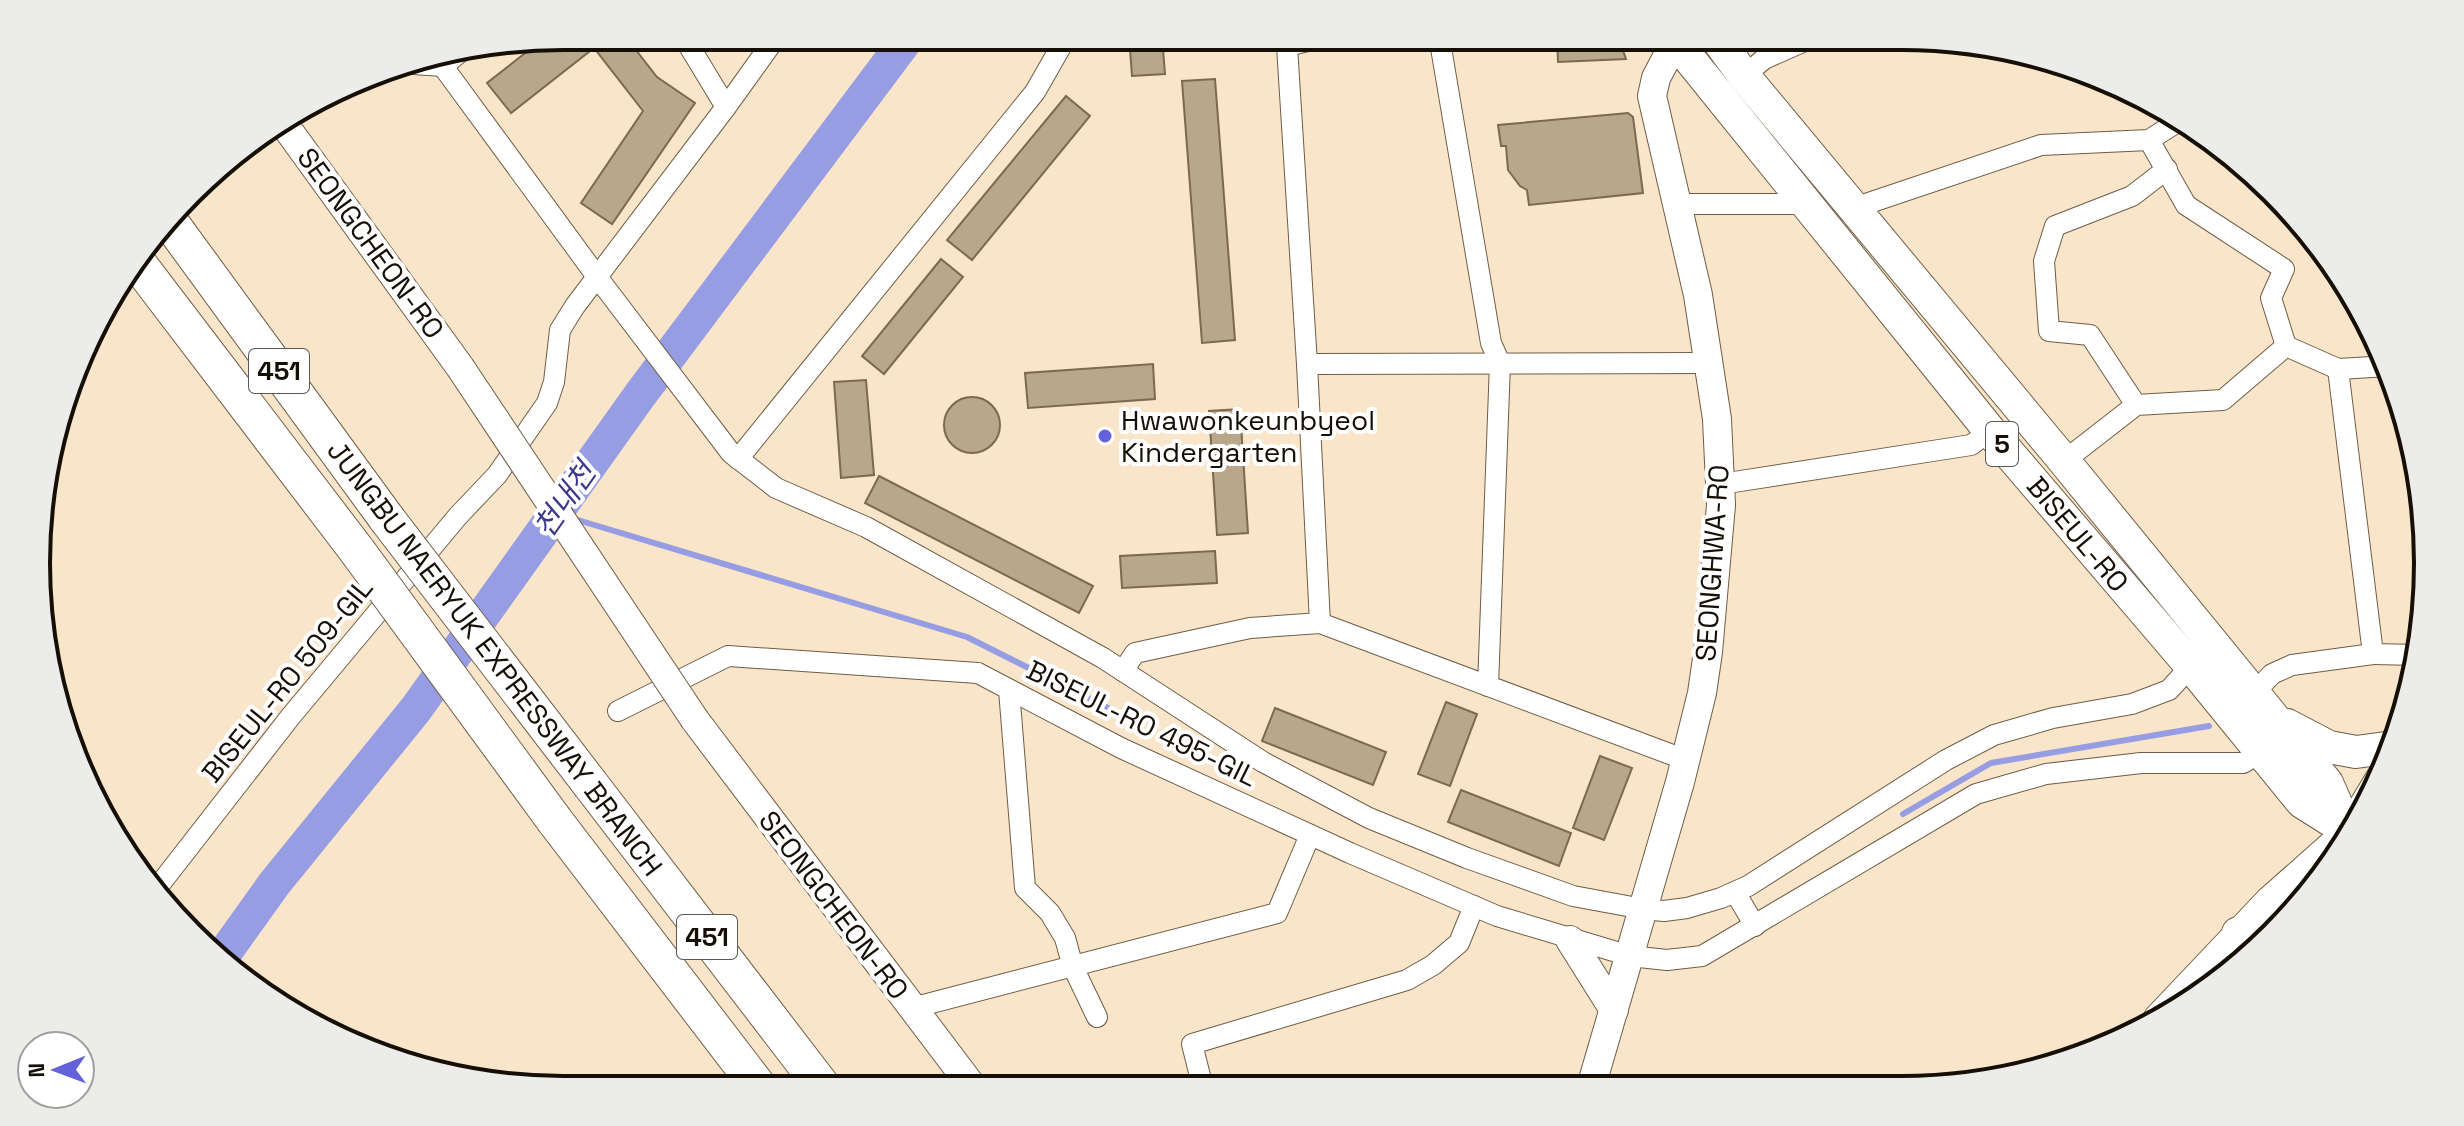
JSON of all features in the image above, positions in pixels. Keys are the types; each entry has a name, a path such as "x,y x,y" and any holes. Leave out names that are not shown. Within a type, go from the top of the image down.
{"highway":[{"name":"JUNGBU NAERYUK EXPRESSWAY BRANCH","path":"174,228 387,519 814,1076"},
{"name":"JUNGBU NAERYUK EXPRESSWAY BRANCH","path":"143,269 358,552 555,821 750,1076"}],"main road":[{"name":"SEONGHWA-RO","path":"1594,1076 1686,760 1708,652 1721,484 1717,419 1698,295 1652,96 1656,78 1669,50"},
{"name":"BISEUL-RO","path":"1685,50 1990,431 2191,666 2276,737"},
{"name":"BISEUL-RO","path":"1725,50 2254,693 2276,737 2302,802 2341,827"},
{"path":"1751,136 1775,114"},
{"name":"SEONGCHEON-RO","path":"288,130 460,367 695,720 964,1076"},
{"path":"2276,737 2292,726 2329,747 2356,752 2379,749"},
{"path":"2182,992 2269,901 2324,854"},
{"path":"2238,933 2265,925"},
{"path":"1570,940 1614,1010"}],"street":[{"path":"691,50 726,107"},
{"name":"BISEUL-RO 509-GIL","path":"162,882 291,716 448,528 497,475 547,403 554,382 560,330 575,306 602,282 767,50"},
{"path":"734,456 1035,92 1059,50"},
{"path":"1284,50 1307,364 1320,623"},
{"path":"1441,50 1491,343 1500,363 1488,686"},
{"path":"1744,76 1764,59 1784,50"},
{"path":"449,63 602,282 734,456 776,488 866,527 1123,671 1263,762 1369,818 1573,896 1664,911 1687,908 1735,892 1796,857 1932,768 1994,735 2053,718 2132,704 2169,690 2191,666"},
{"path":"1854,208 2041,145 2149,140 2170,126"},
{"path":"2149,140 2186,205 2284,269 2271,298 2286,346 2338,369 2375,367"},
{"path":"2136,405 2090,335 2049,331 2044,261 2055,226 2132,196 2167,169"},
{"path":"1677,204 1806,204"},
{"path":"2064,461 2136,405 2223,400 2286,346"},
{"path":"1307,364 1708,363"},
{"path":"2338,369 2373,654"},
{"path":"1721,484 1971,445 1990,431"},
{"path":"1123,671 1135,653 1250,628 1320,623 1686,760"},
{"path":"2254,693 2272,674 2292,665 2373,654 2406,655"},
{"name":"BISEUL-RO 495-GIL","path":"618,711 728,656 978,673 1121,748 1497,916 1630,956 1667,960 1702,956 1976,794 2046,774 2141,763 2243,763 2276,737"},
{"path":"1009,690 1025,888 1050,913 1065,938 1073,967 1097,1017"},
{"path":"912,1008 1277,913 1310,835"},
{"path":"1735,892 1755,926"},
{"path":"1200,1076 1192,1044 1407,980 1433,965 1459,943 1474,906"}],"building":[{"path":"591,50 511,113 487,83 528,51"},
{"path":"596,50 636,50 657,77 695,103 612,224 581,203 643,111"},
{"path":"1130,50 1163,50 1165,74 1132,76"},
{"path":"1558,50 1623,50 1626,59 1558,62"},
{"path":"1215,79 1235,340 1202,343 1182,81"},
{"path":"1066,96 1090,116 972,260 947,240"},
{"path":"1628,113 1633,117 1643,193 1529,205 1527,190 1508,170 1506,146 1501,146 1498,125"},
{"path":"941,259 963,277 884,374 862,356"},
{"path":"1153,364 1155,399 1028,408 1025,373"},
{"path":"866,380 874,475 841,478 834,382"},
{"path":"972,397 992,405 1000,425 992,445 972,453 952,445 944,425 952,405"},
{"path":"1240,409 1248,533 1217,535 1209,411"},
{"path":"879,476 1093,586 1079,613 865,503"},
{"path":"1215,551 1217,583 1122,588 1120,556"},
{"path":"1446,702 1477,714 1450,786 1418,774"},
{"path":"1275,708 1386,752 1373,785 1262,741"},
{"path":"1600,756 1632,768 1604,840 1573,828"},
{"path":"1461,790 1571,833 1559,866 1448,822"}],"waterway":[{"name":"천내천","path":"227,950 274,884 416,709 640,395 899,50"},
{"path":"571,518 967,637 1130,719"},
{"path":"1903,814 1991,763 2209,726"}],"place":[{"name":"Hwawonkeunbyeol Kindergarten","path":"1105,436"}]}
